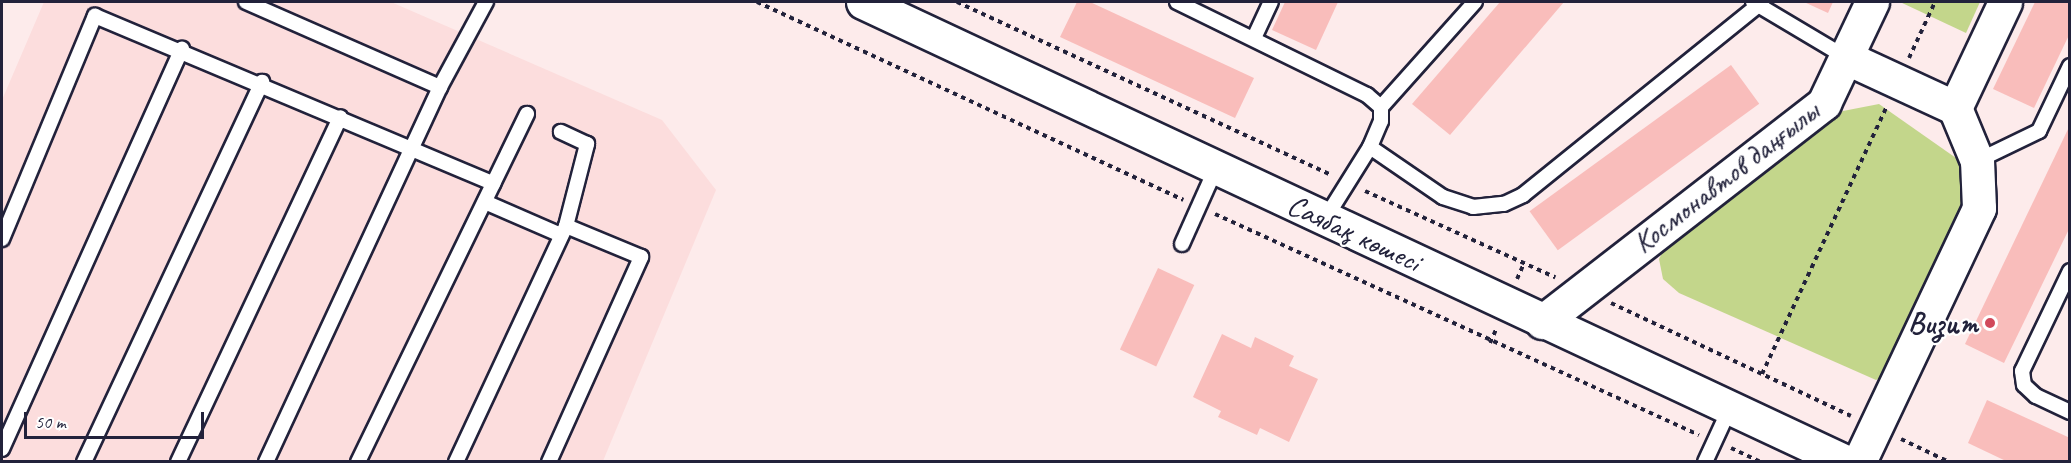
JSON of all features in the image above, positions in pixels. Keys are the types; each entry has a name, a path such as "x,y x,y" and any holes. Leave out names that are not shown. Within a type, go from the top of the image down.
{"street":[{"name":"Саябақ көшесі","path":"863,2 1542,322 1846,462"},
{"name":"Космонавтов даңғылы","path":"1542,322 1824,103 1872,2"},
{"path":"1955,108 2005,2"},
{"path":"1847,58 1955,108 1977,161 1979,208 1859,462"}],"lane":[{"path":"246,2 440,87"},
{"path":"266,462 440,87 486,2"},
{"path":"1177,2 1367,95 1381,107"},
{"path":"1254,38 1271,2"},
{"path":"1325,219 1370,147 1381,121 1381,107 1475,2"},
{"path":"1370,147 1443,197 1473,207 1504,204 1523,195 1758,3 1847,58"},
{"path":"2,239 95,16 262,82 493,183"},
{"path":"2,450 182,49"},
{"path":"1977,161 2038,131 2066,83 2070,66"},
{"path":"84,462 262,82"},
{"path":"358,462 527,114"},
{"path":"178,462 340,117"},
{"path":"456,462 563,231 587,144 561,132"},
{"path":"1182,244 1216,168"},
{"path":"485,202 641,257 549,462"},
{"path":"2070,270 2022,371 2024,384 2036,396 2070,412"},
{"path":"1705,462 1730,408"}],"path":[{"path":"757,2 1199,207 1761,462"},
{"path":"957,2 1583,290 1949,462"},
{"path":"1762,374 1935,2"}],"shaded area":[{"path":"44,2 391,2 662,120 716,190 603,461 2,462 2,100"}],"green space":[{"path":"1900,2 1980,2 1966,33"},
{"path":"1879,104 1956,158 1969,185 1964,211 1895,370 1876,380 1679,293 1663,279 1659,259 1667,244 1843,111"}],"building":[{"path":"1077,2 1090,2 1254,78 1235,118 1060,37"},
{"path":"1285,2 1338,2 1316,50 1272,30"},
{"path":"1500,2 1564,2 1450,135 1412,104"},
{"path":"1804,2 1833,2 1828,13"},
{"path":"2035,2 2070,2 2070,33 2034,108 1993,89"},
{"path":"1731,65 1759,104 1558,250 1530,211"},
{"path":"2070,125 2070,227 2004,363 1965,344"},
{"path":"1158,268 1194,285 1156,366 1120,350"},
{"path":"1222,334 1251,348 1255,337 1294,356 1289,366 1318,379 1289,442 1260,428 1257,435 1218,417 1221,411 1193,397"},
{"path":"1987,400 2070,438 2070,462 2008,462 1968,443"}],"place":[{"name":"Визит","path":"1990,323"}]}
